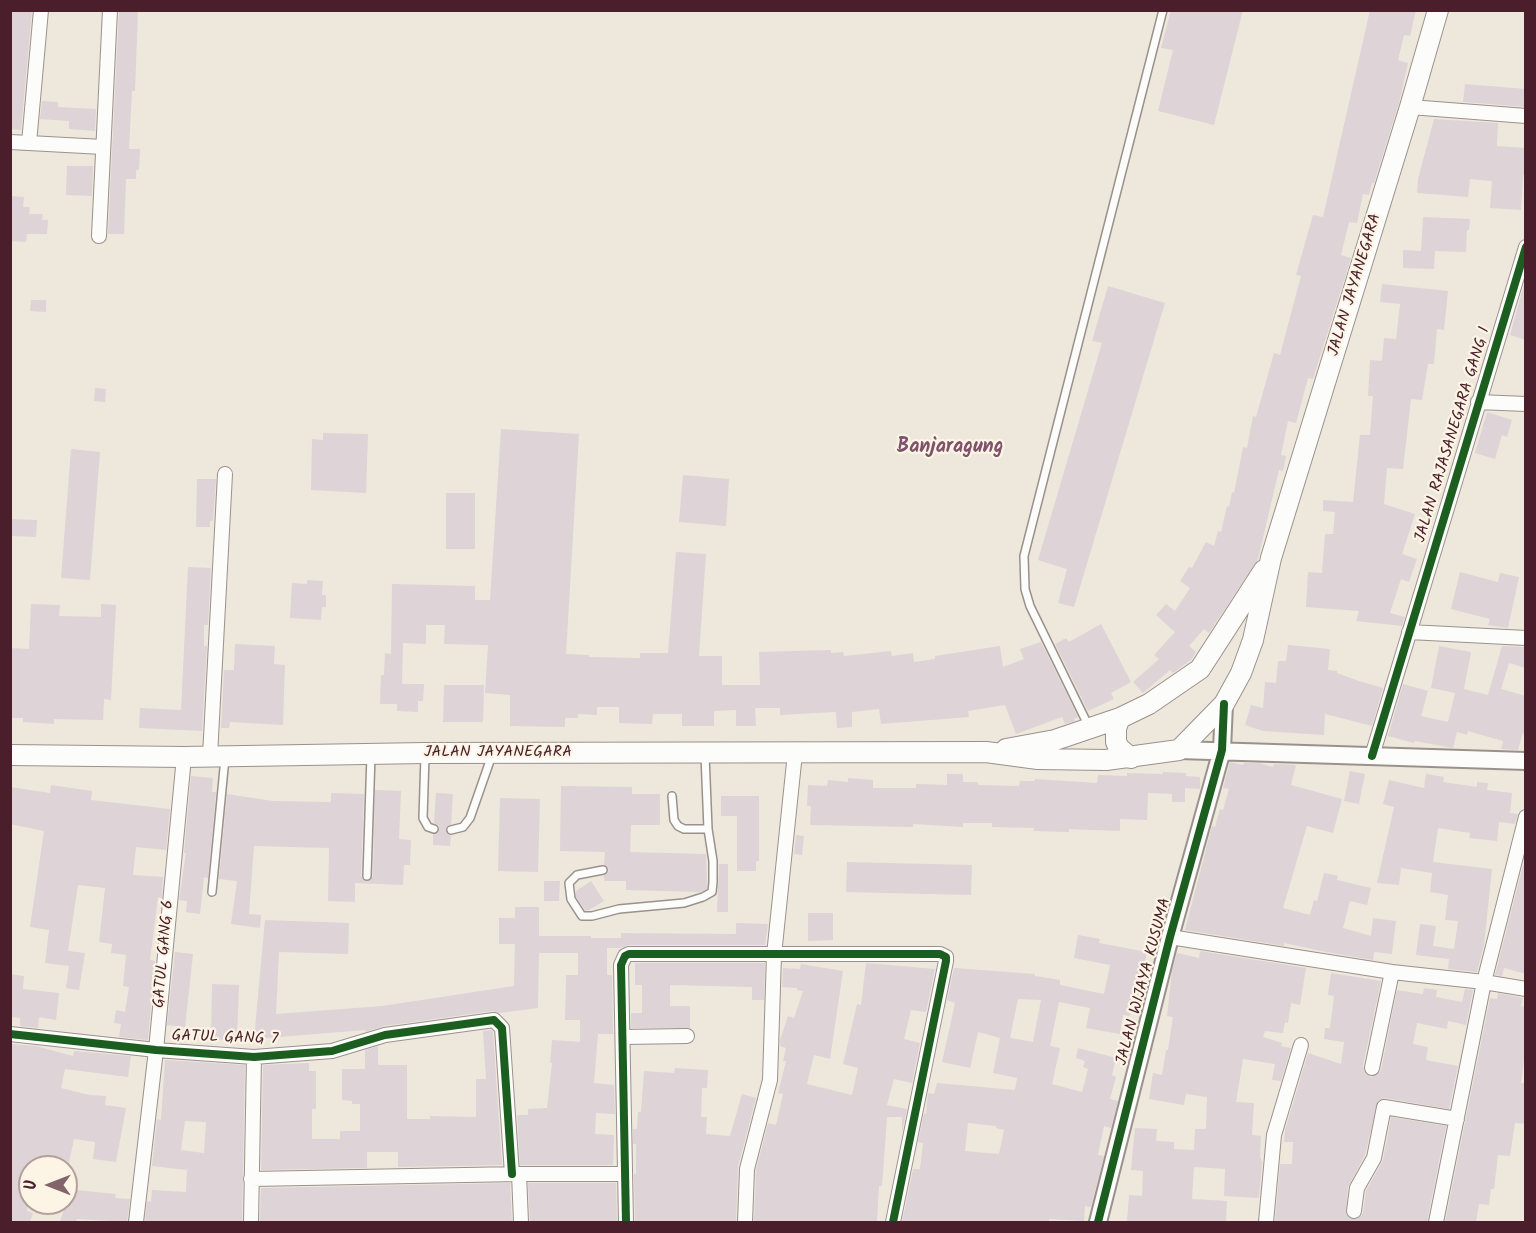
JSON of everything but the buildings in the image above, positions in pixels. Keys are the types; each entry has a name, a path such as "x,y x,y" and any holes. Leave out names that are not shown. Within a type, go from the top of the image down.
{"main road":[{"name":"JALAN JAYANEGARA","path":"10,755 184,757 425,753 986,752 1038,759 1106,760 1179,750 1224,704 1241,673 1253,640 1271,558 1438,10"},
{"name":"JALAN JAYANEGARA","path":"986,752 1055,740 1120,718 1149,704 1200,669 1271,558"},
{"path":"1211,652 1222,652 1234,660 1241,673"},
{"path":"1120,718 1116,728 1116,742 1119,748 1131,758"}],"street":[{"path":"28,142 41,10"},
{"path":"99,236 110,10"},
{"path":"1410,107 1526,116"},
{"path":"10,142 103,147"},
{"name":"JALAN RAJASANEGARA GANG I","path":"1372,756 1526,247"},
{"path":"1478,402 1526,404"},
{"path":"218,755 225,474"},
{"path":"1409,632 1526,638"},
{"name":"JALAN WIJAYA KUSUMA","path":"1098,1222 1170,937 1222,750 1224,704"},
{"path":"1179,750 1526,761"},
{"path":"746,1222 747,1169 769,1088 774,955 795,753"},
{"name":"GATUL GANG 6","path":"136,1222 156,1050 184,757"},
{"path":"1436,1222 1484,982 1526,817"},
{"path":"1170,937 1392,972 1526,988"},
{"path":"626,1222 621,965 625,956 629,954 940,954 946,957 893,1222"},
{"path":"1372,1068 1392,972"},
{"name":"GATUL GANG 7","path":"10,1034 254,1058 332,1052 385,1035 494,1020 502,1028 516,1174"},
{"path":"623,1037 687,1035"},
{"path":"1266,1222 1274,1135 1301,1045"},
{"path":"251,1222 254,1058"},
{"path":"1354,1211 1357,1188 1374,1158 1384,1107 1457,1119"},
{"path":"516,1174 521,1222"},
{"path":"251,1179 624,1174"}],"lane":[{"path":"1090,729 1030,606 1025,590 1024,556 1163,10"},
{"path":"603,870 577,875 569,883 571,899 582,916 592,916 619,909 684,903 712,892 713,861 708,829 705,752"},
{"path":"425,753 423,818 428,827 434,829"},
{"path":"451,830 463,827 470,818 492,753"},
{"path":"367,876 371,754"},
{"path":"212,892 218,755"},
{"path":"672,796 674,820 678,826 684,829 708,829"}],"cycle path":[{"path":"1372,756 1526,247"},
{"path":"1098,1222 1170,937 1222,750 1224,704"},
{"path":"626,1222 621,965 625,956 629,954 940,954 946,957 946,961 893,1222"},
{"path":"10,1034 156,1050 254,1057 332,1051 385,1035 494,1020 502,1028 512,1174"}],"district":[{"name":"Banjaragung","path":"950,449"}]}
